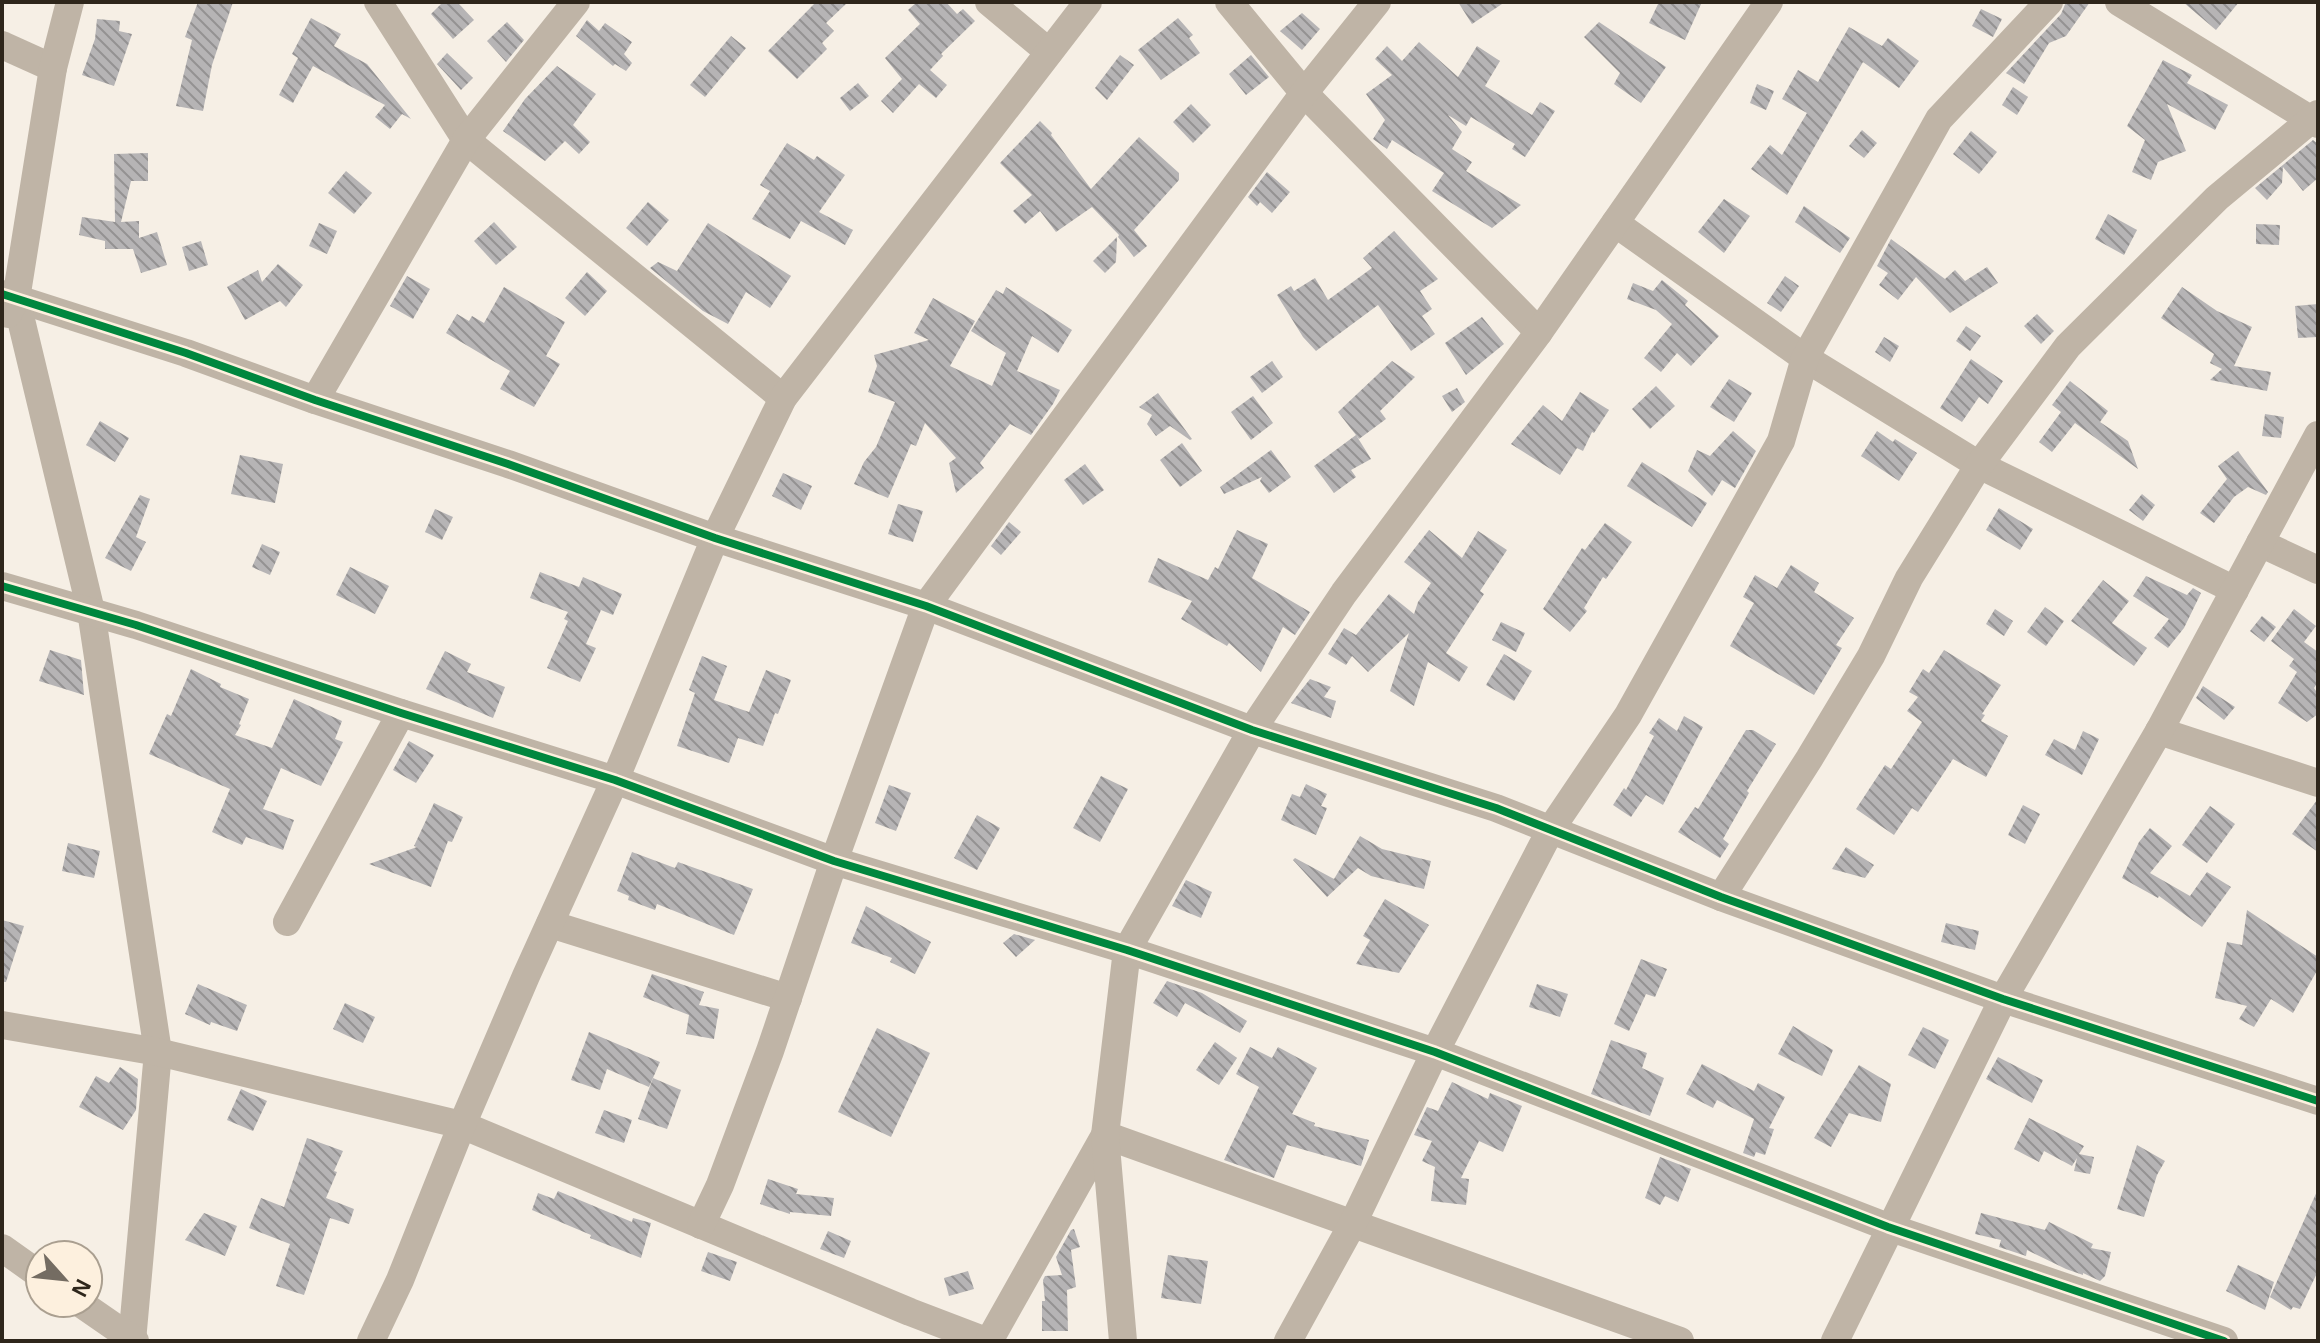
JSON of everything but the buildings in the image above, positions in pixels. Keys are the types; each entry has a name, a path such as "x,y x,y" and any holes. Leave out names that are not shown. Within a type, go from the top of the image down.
{"street":[{"path":"2,326 53,68 70,2"},
{"path":"378,2 466,140 783,398"},
{"path":"315,400 466,140 576,2"},
{"path":"989,2 1049,52"},
{"path":"371,1341 400,1280 462,1125 615,780 715,538 783,398 1088,2"},
{"path":"1229,2 1304,93 1539,332"},
{"path":"701,1225 720,1185 788,998 926,606 1304,93 1377,2"},
{"path":"1123,1341 1105,1135 1127,950 1252,730 1344,593 1539,332 1769,2"},
{"path":"1288,1341 1353,1223 1435,1052 1551,829 1628,715 1781,441 1805,358 1939,119 2049,2"},
{"path":"1721,897 1871,656 1909,578 1979,465 2068,346 2217,198 2316,119 2119,2"},
{"path":"2,45 53,68"},
{"path":"1615,223 1805,358 1979,465 2235,590"},
{"path":"9,297 186,353 715,538 926,606 1252,730 1551,829 1721,897 2003,999 2318,1101"},
{"path":"9,297 91,611 158,1052 133,1341"},
{"path":"1835,1341 1888,1227 2003,999 2159,731 2318,435"},
{"path":"2260,543 2318,570"},
{"path":"2,586 91,611 615,780 834,861 1127,950 1435,1052 1888,1227 2224,1341"},
{"path":"287,922 401,713"},
{"path":"2159,731 2318,783"},
{"path":"550,924 788,998"},
{"path":"2,1025 158,1052 462,1125 987,1341 1105,1135"},
{"path":"1105,1135 1680,1341"},
{"path":"2,1248 24,1264"},
{"path":"102,1319 133,1341"}],"cycle path":[{"path":"2,294 186,353 715,538 926,606 1252,730 1496,808 1721,897 2003,999 2318,1101"},
{"path":"2,586 136,625 615,780 834,861 1127,950 1435,1052 1888,1227 2224,1341"}]}
